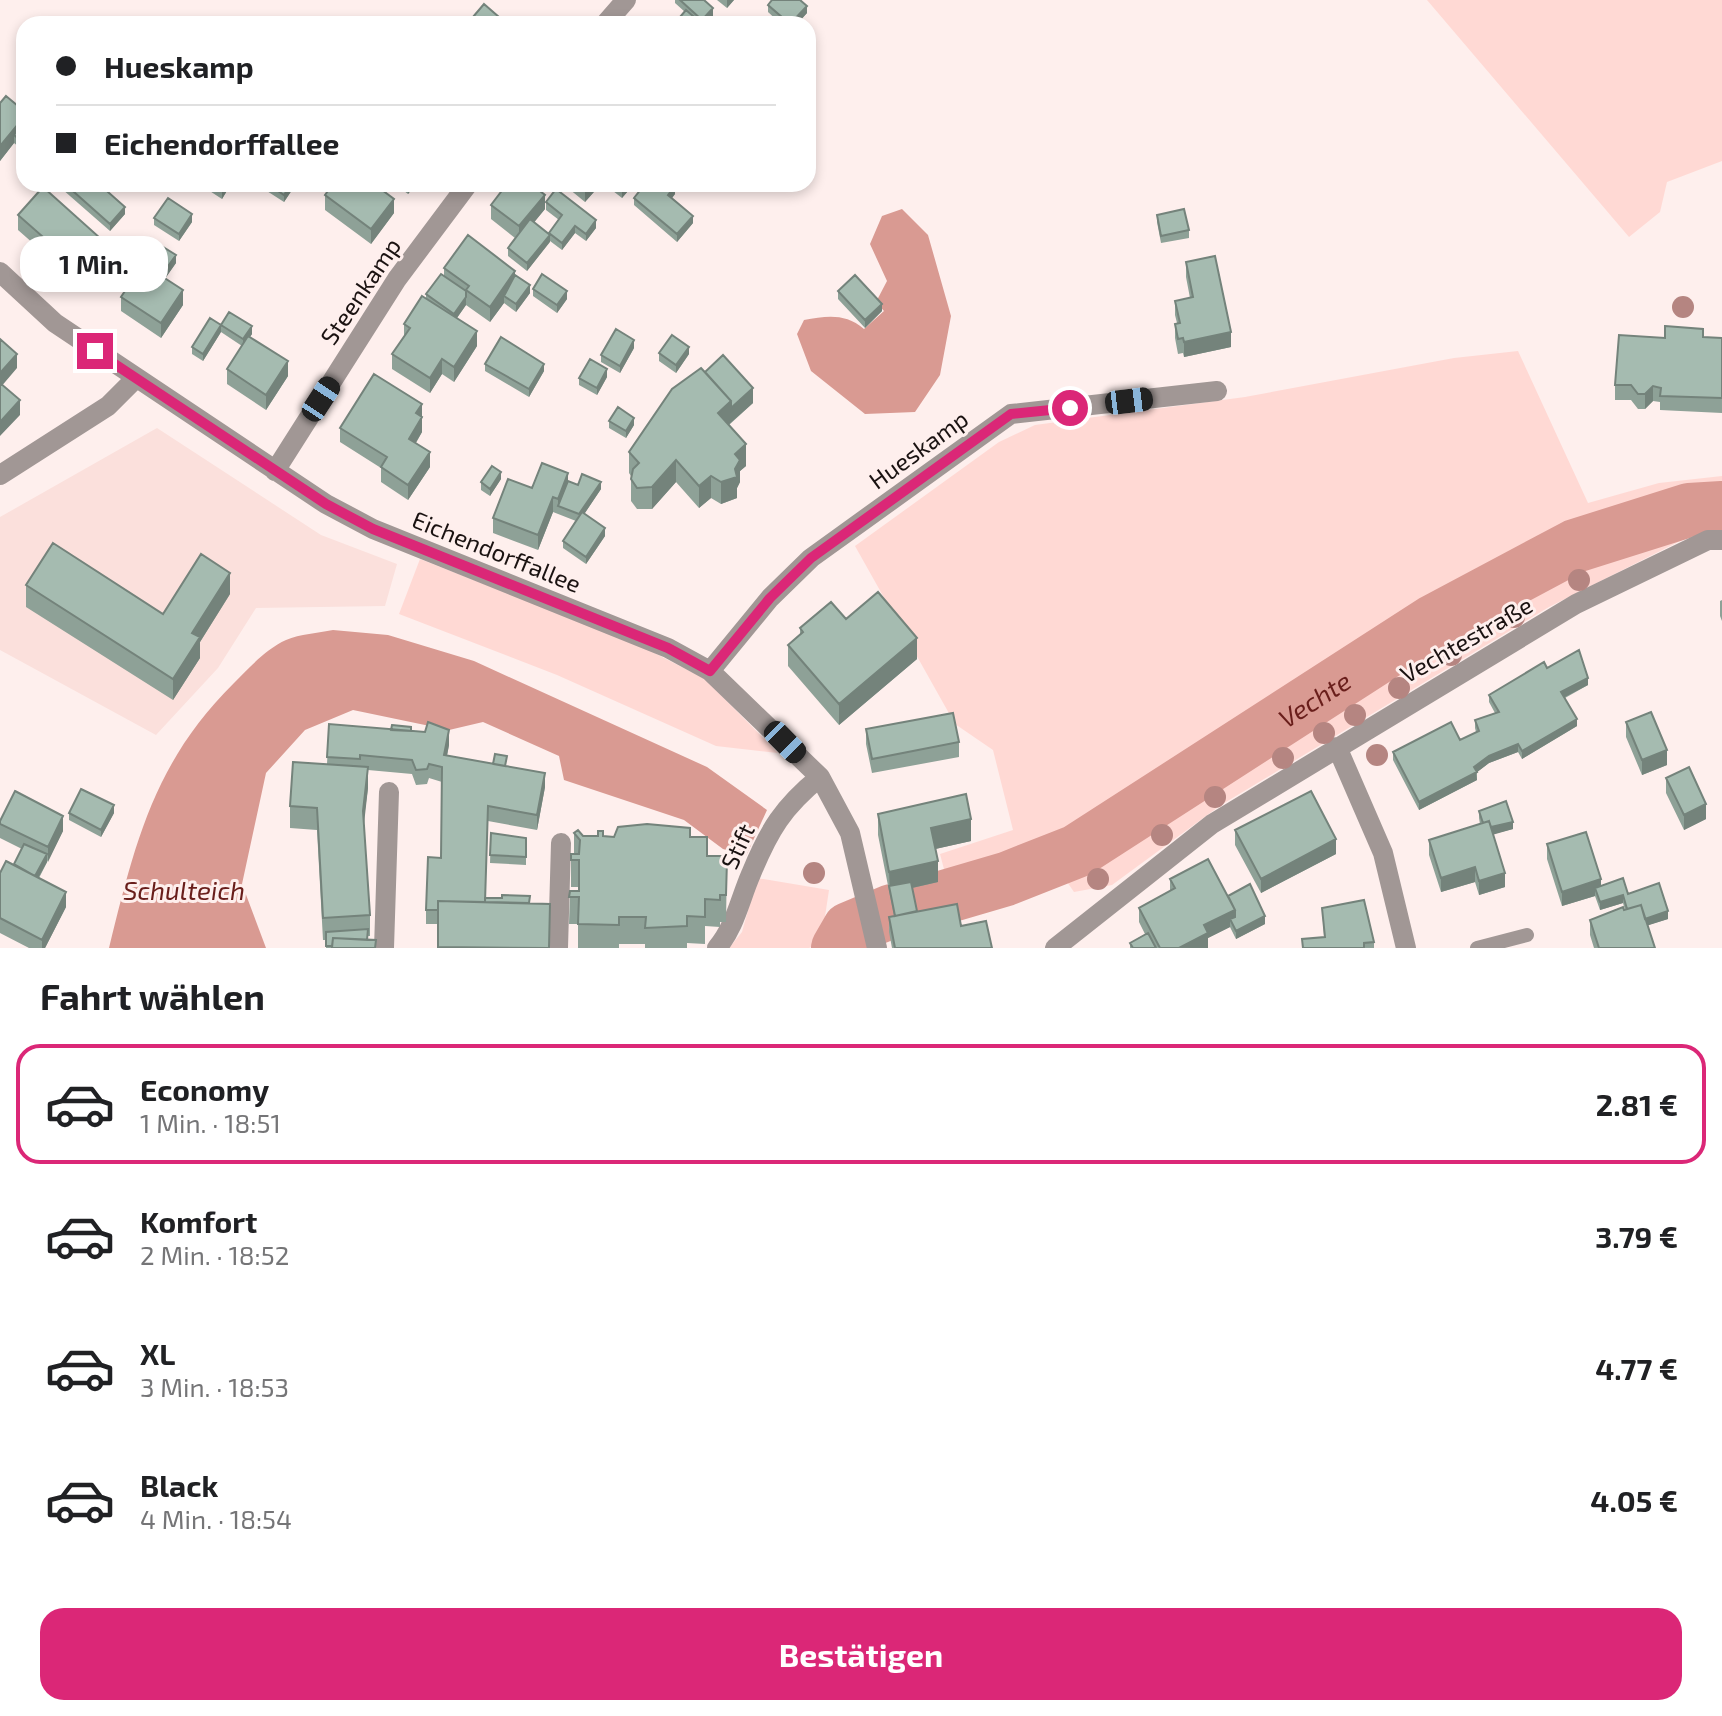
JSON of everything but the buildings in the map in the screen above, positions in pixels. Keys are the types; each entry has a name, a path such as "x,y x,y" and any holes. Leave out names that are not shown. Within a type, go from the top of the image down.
{"street":[{"path":"612,16 626,0"},
{"name":"Steenkamp","path":"275,471 397,279 462,192"},
{"name":"Eichendorffallee","path":"0,272 55,323 275,471 373,529 668,648 710,671 820,777 850,833 876,939"},
{"path":"0,475 108,406 136,378"},
{"name":"Hueskamp","path":"710,671 770,598 811,558 1011,414 1217,391"},
{"name":"Vechtestraße","path":"1060,946 1212,824 1337,747 1576,604 1708,540 1722,540"},
{"path":"1337,747 1383,853 1406,948"},
{"name":"Stift","path":"717,948 728,935 751,873 777,821 792,799 820,777"},
{"path":"384,948 389,792"},
{"path":"558,948 561,843"}],"lane":[{"path":"1477,948 1527,935"}],"shaded area":[{"path":"1427,0 1722,0 1722,161 1667,182 1660,212 1629,237"},
{"path":"1518,351 1588,503 1659,483 1722,476 1722,490 1642,505 1564,532 1368,645 1130,798 1046,846 945,873 940,854 1013,830 993,750 955,724 855,546 999,442 1035,425 1245,397 1454,358"},
{"path":"157,428 321,535 397,564 385,606 256,608 218,668 156,735 0,650 0,517"},
{"path":"1722,515 1722,529 1704,529 1549,607 1221,805 1112,885 1074,892 1063,876 1516,590 1590,552 1641,531 1694,518"},
{"path":"420,559 637,644 705,679 778,753 716,746 557,675 399,614"},
{"path":"757,878 829,890 821,943 809,948 729,948 742,932"}],"water":[{"path":"902,209 928,235 951,316 940,375 915,412 865,414 811,371 797,334 804,320 828,317 850,320 864,329 884,311 876,302 887,281 870,244 882,216"},
{"name":"Schulteich","path":"333,630 388,635 474,661 707,767 767,810 746,856 723,849 684,820 564,780 559,756 483,722 449,730 353,710 305,730 266,773 242,884 266,948 109,948 128,873 151,806 184,743 234,683 272,648 291,638"}],"waterway":[{"name":"Vechte","path":"914,906 1006,879 1077,851 1434,621 1575,546 1689,510 1722,508"},
{"name":"Vechte","path":"838,948 849,929 892,911"}],"route":[{"path":"95,351 326,504 373,529 668,648 710,671 770,598 811,558 1011,414 1070,408"}]}
